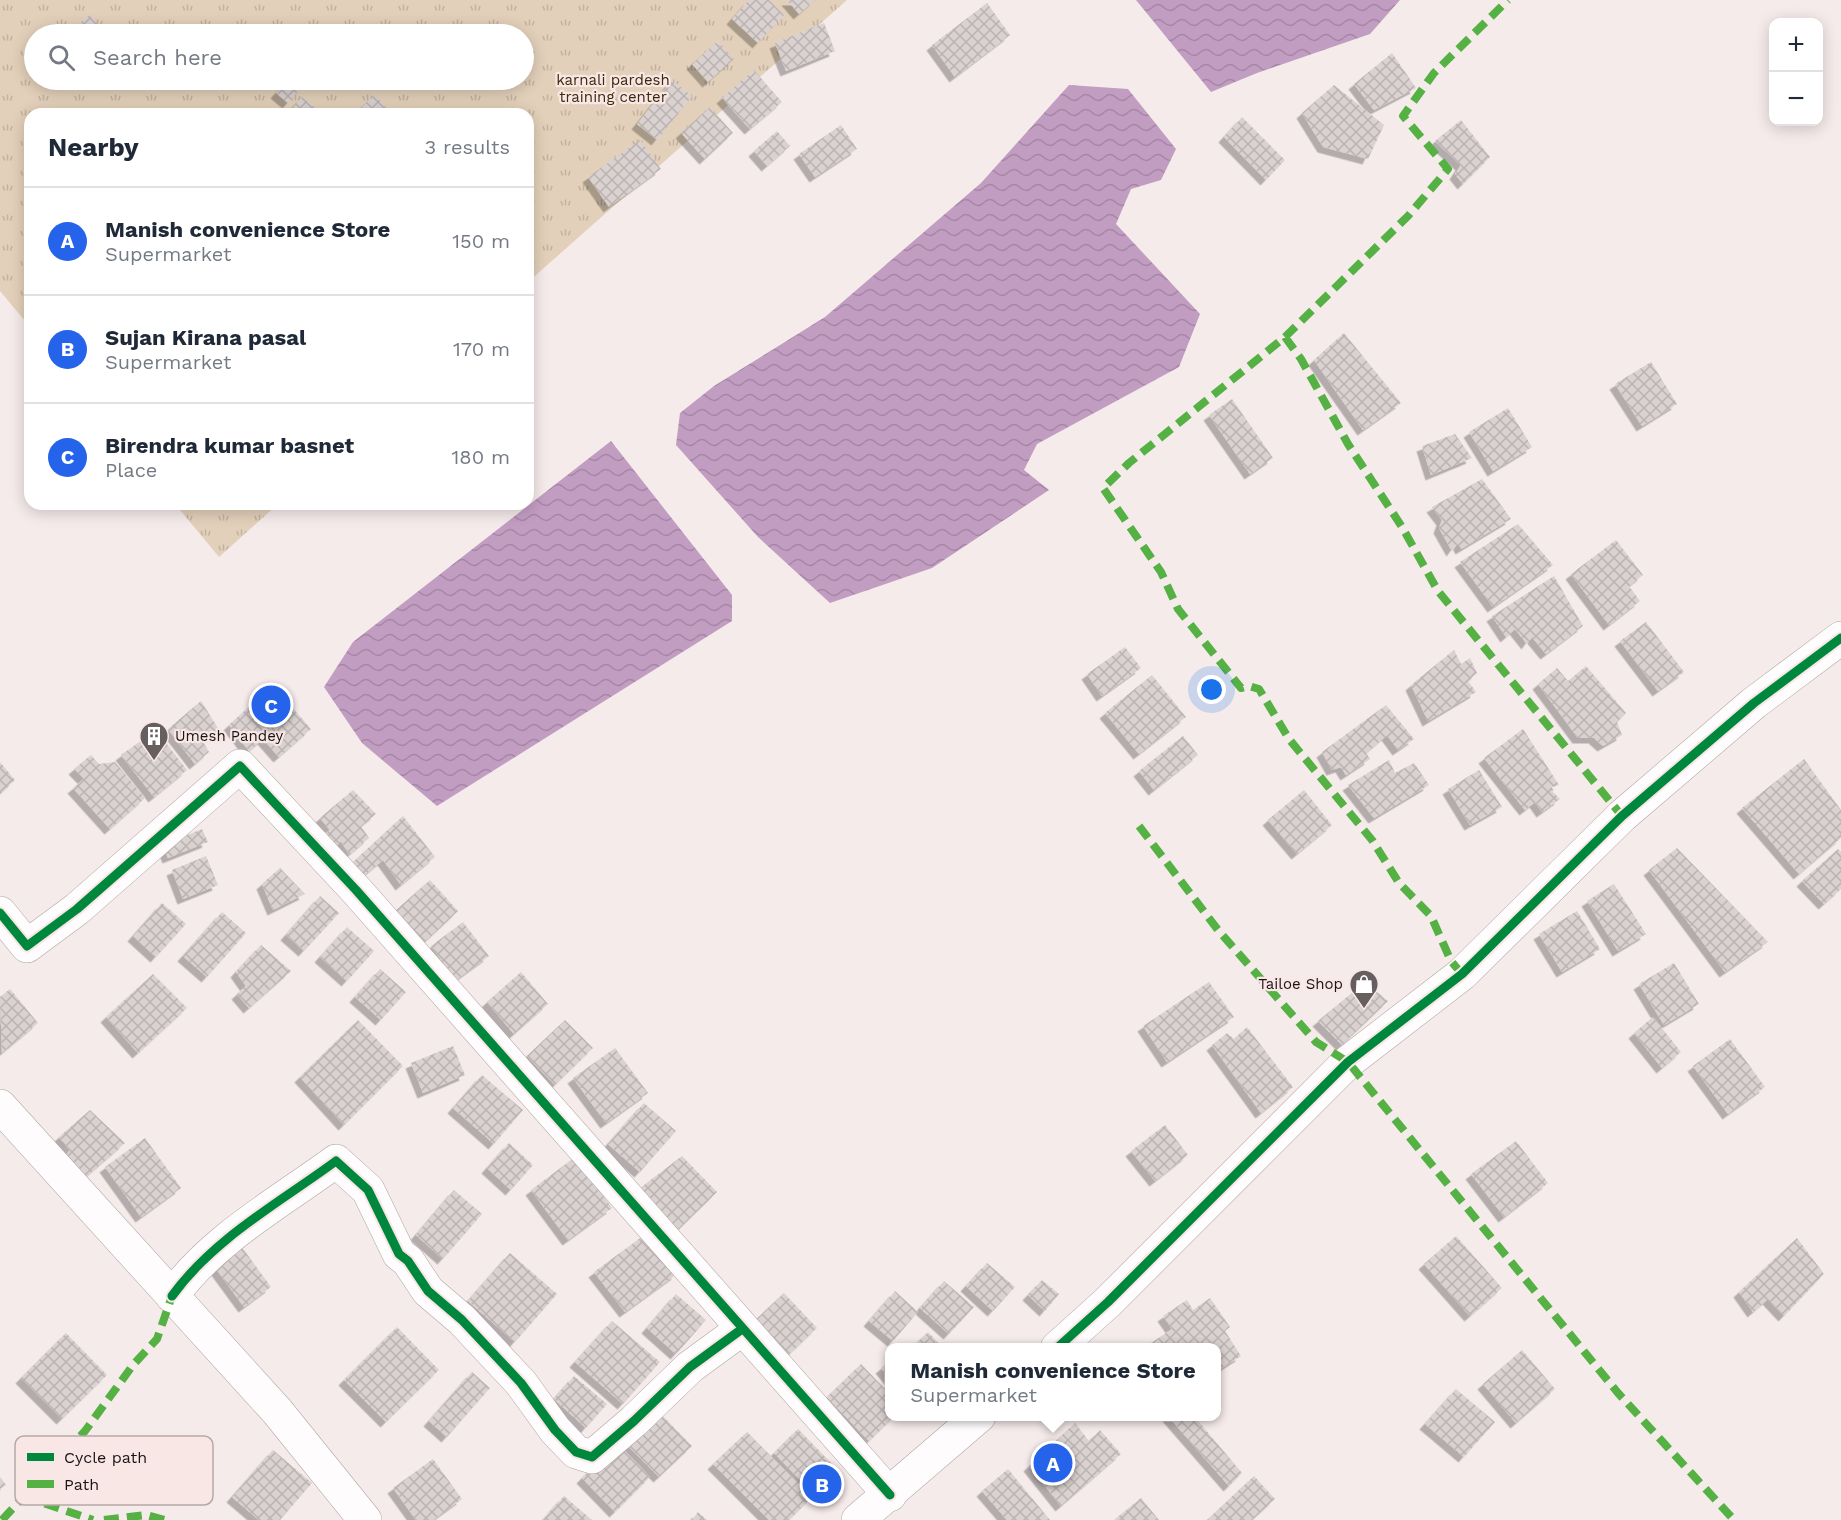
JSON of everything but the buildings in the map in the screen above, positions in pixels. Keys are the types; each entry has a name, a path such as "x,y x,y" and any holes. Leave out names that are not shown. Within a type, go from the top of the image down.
{"street":[{"path":"1062,1343 1108,1302 1348,1062 1462,974 1622,816 1754,703 1841,638"},
{"path":"0,913 27,946 77,909 240,766 356,890 890,1495"},
{"path":"0,1106 277,1411 365,1520"},
{"path":"172,1296 194,1267 215,1246 336,1161 368,1190 399,1254 408,1261 428,1291 462,1320 521,1383 555,1430 576,1452 592,1457 634,1421 690,1367 742,1329"},
{"path":"858,1520 890,1495 973,1421"}],"green space":[{"name":"karnali pardesh training center","path":"0,0 847,0 534,277 534,108 24,108 24,320 0,291"},
{"path":"180,510 271,510 219,557"}],"water":[{"path":"1136,0 1400,0 1370,34 1257,73 1211,92"},
{"path":"1069,85 1128,89 1176,149 1161,180 1131,189 1116,224 1200,314 1179,367 1037,444 1024,470 1049,490 932,568 830,603 758,537 676,445 680,413 714,386 825,317 981,183"},
{"path":"611,441 732,595 732,621 437,806 362,743 324,687 353,642 522,510 534,510 534,501"}],"marked path":[{"path":"1462,974 1451,961 1431,916 1399,883 1372,840 1289,739 1259,689 1249,686 1241,688 1178,609 1161,572 1103,488 1129,463 1285,337 1408,216 1448,169 1403,116 1434,73 1508,0"},
{"path":"1285,337 1301,359 1348,444 1402,527 1438,591 1622,816"},
{"path":"1139,826 1218,930 1316,1042 1348,1062 1618,1393 1734,1520"},
{"path":"80,1436 133,1365 157,1339 172,1296"},
{"path":"2,1520 16,1505"},
{"path":"49,1505 93,1520"},
{"path":"104,1520 146,1515 165,1520"}],"cycle path":[{"path":"1063,1343 1108,1302 1348,1062 1462,974 1622,816 1754,703 1841,638"},
{"path":"0,913 27,946 77,909 240,766 356,890 890,1495"},
{"path":"172,1296 207,1256 227,1239 336,1161 368,1190 399,1254 408,1261 428,1291 462,1320 521,1383 555,1430 576,1452 592,1457 634,1421 690,1367 742,1329"}],"place":[{"name":"Birendra kumar basnet","path":"271,705"},
{"name":"Umesh Pandey","path":"154,762"},
{"name":"Tailoe Shop","path":"1364,1010"},
{"name":"Manish convenience Store","path":"1053,1463"},
{"name":"Sujan Kirana pasal","path":"822,1484"}]}
